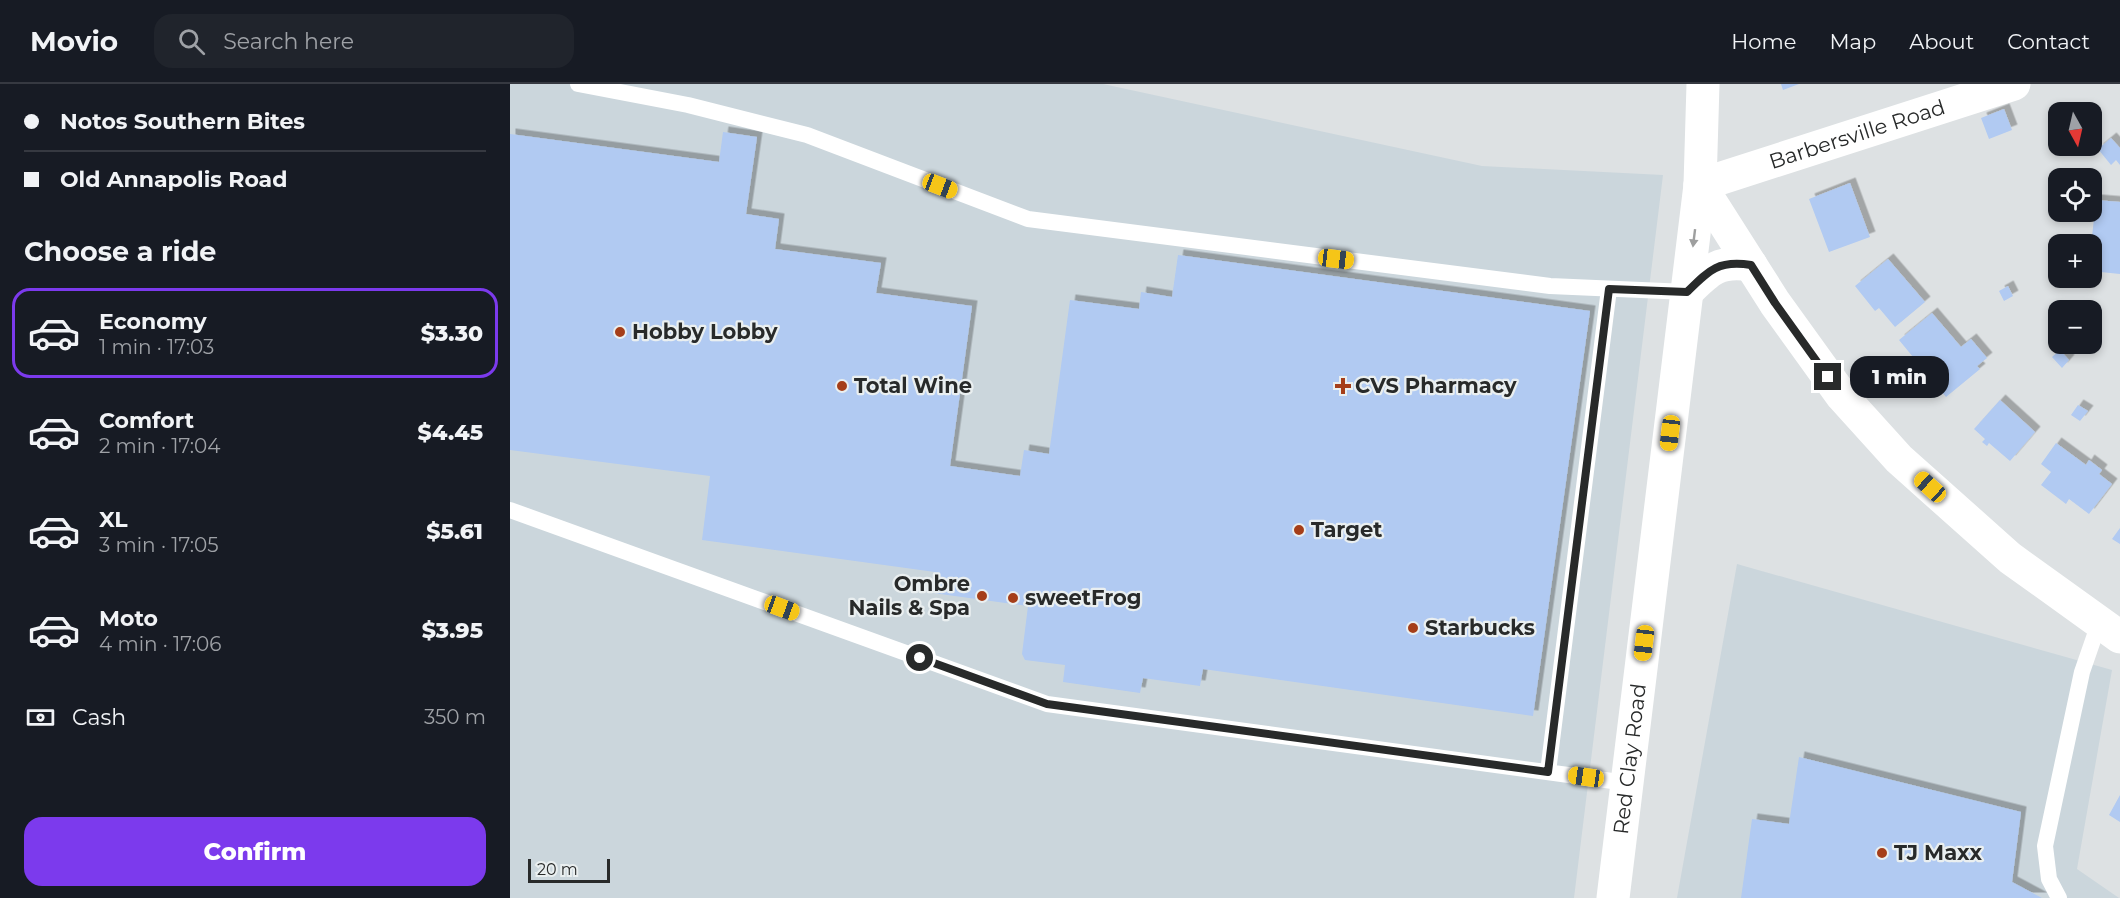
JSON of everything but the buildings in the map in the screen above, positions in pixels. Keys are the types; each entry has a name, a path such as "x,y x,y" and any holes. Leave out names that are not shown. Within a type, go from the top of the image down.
{"street":[{"name":"Red Clay Road","path":"1613,898 1700,184 1703,84"},
{"name":"Barbersville Road","path":"1700,184 2014,84"},
{"path":"1700,184 1775,303 1842,396 1899,459 2010,558 2109,630"},
{"path":"1687,292 1717,267 1730,263 1751,265"}],"lane":[{"path":"578,84 688,105 807,135 1028,219 1550,286 1687,292"},
{"path":"1548,772 1609,289"},
{"path":"510,510 1047,704 1627,783"},
{"path":"2059,898 2049,879 2045,846 2082,672 2109,630"}],"shaded area":[{"path":"510,84 1103,84 1482,166 1663,175 1574,898 510,898"},
{"path":"1737,564 2112,670 2077,869 2119,898 1677,898"}],"place":[{"name":"Hobby Lobby","path":"620,332"},
{"name":"Total Wine","path":"842,386"},
{"name":"CVS Pharmacy","path":"1343,386"},
{"name":"Target","path":"1299,530"},
{"name":"Ombre Nails & Spa","path":"982,596"},
{"name":"sweetFrog","path":"1013,598"},
{"name":"Starbucks","path":"1413,628"},
{"name":"TJ Maxx","path":"1882,853"}],"route":[{"path":"920,658 1047,704 1548,772 1609,289 1687,292 1717,267 1730,263 1751,265 1828,377"}]}
